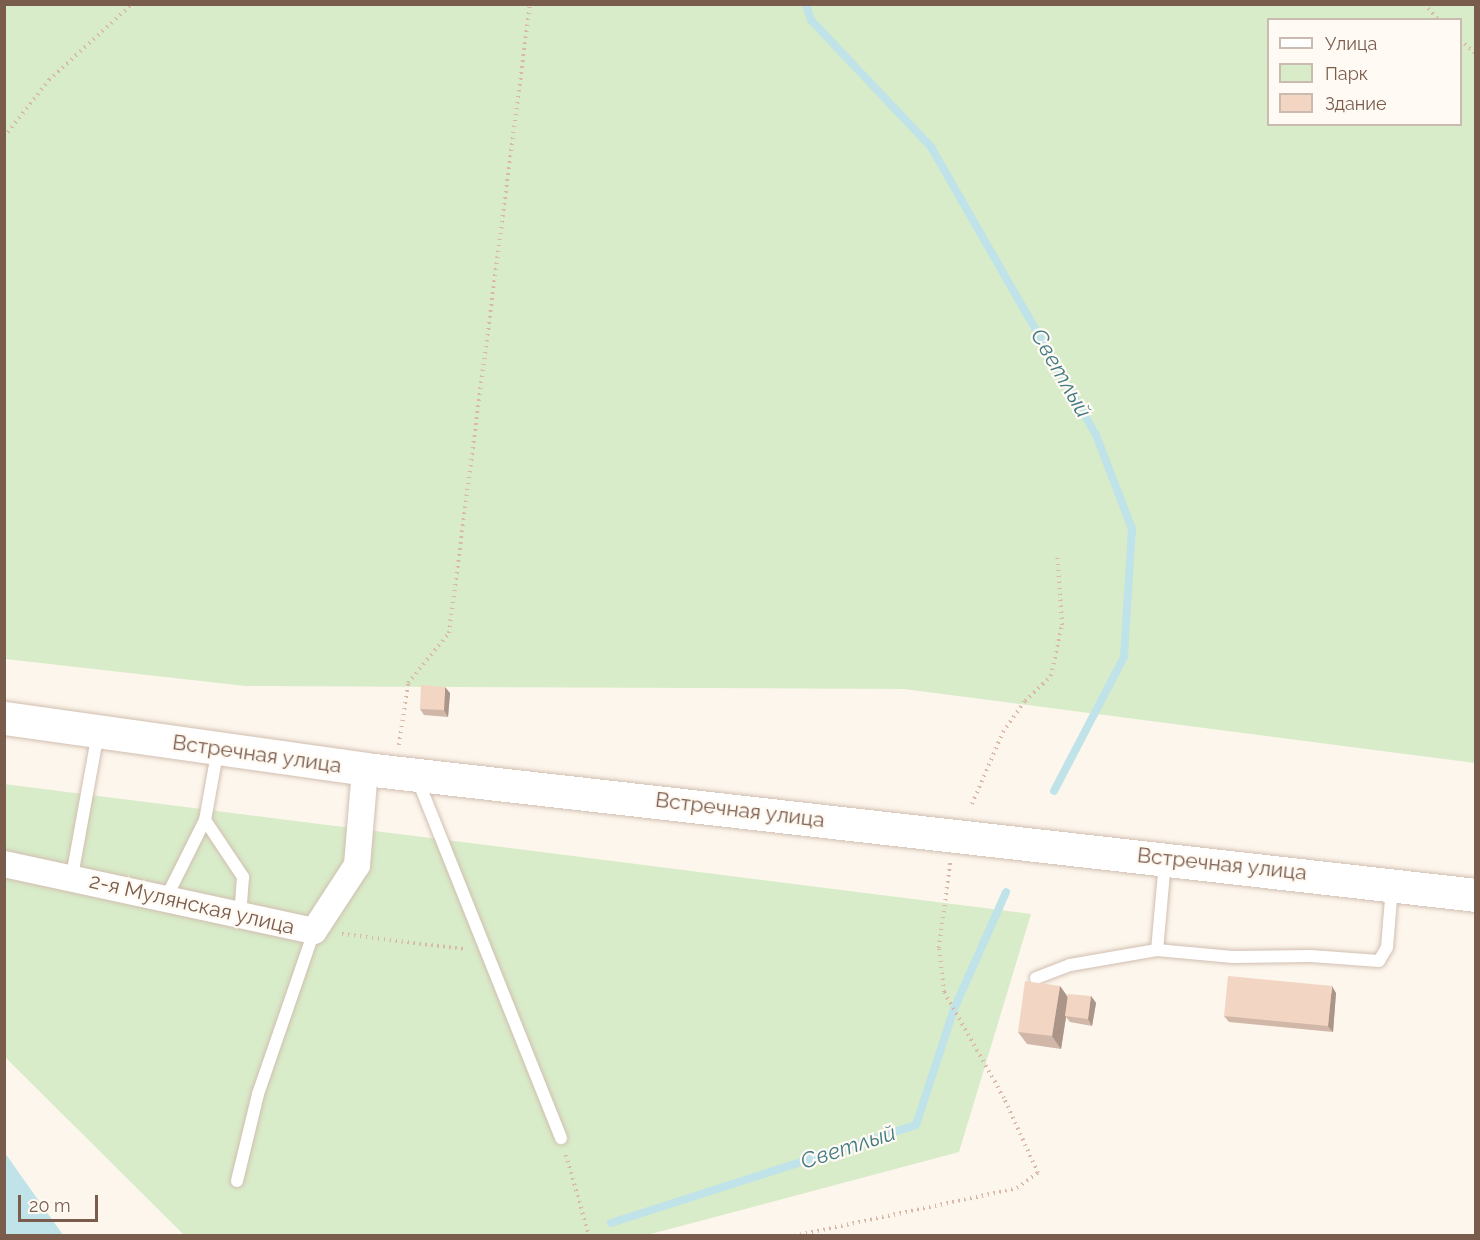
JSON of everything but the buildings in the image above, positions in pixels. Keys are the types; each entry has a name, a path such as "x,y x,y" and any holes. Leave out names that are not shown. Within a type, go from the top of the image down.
{"main road":[{"name":"Встречная улица","path":"4,718 392,772 1166,858 1476,895"}],"street":[{"name":"2-я Мулянская улица","path":"4,864 72,876 165,901 314,931 357,865 392,772"}],"lane":[{"path":"72,876 98,731"},
{"path":"165,901 205,820 218,748"},
{"path":"392,772 489,952 561,1138"},
{"path":"205,820 243,877 240,917"},
{"path":"1157,950 1166,858"},
{"path":"1035,978 1070,965 1157,950 1233,957 1311,956 1379,961 1387,947 1393,884"},
{"path":"237,1181 258,1094 314,931"}],"path":[{"path":"4,137 49,80 132,4"},
{"path":"392,772 408,683 449,633 530,4"},
{"path":"1424,4 1437,18"},
{"path":"1462,41 1476,54"},
{"path":"972,804 1003,732 1025,701 1051,676 1062,625 1057,553"},
{"path":"794,1236 1017,1188 1038,1173 965,1026 944,992 939,948 954,836"},
{"path":"314,931 489,952"},
{"path":"561,1138 589,1236"}],"green space":[{"path":"5,5 1475,5 1475,763 904,689 245,686 5,659"},
{"path":"4,784 1031,914 959,1152 647,1235 184,1235 5,1057"}],"water":[{"path":"5,1153 63,1235 5,1235"}],"waterway":[{"name":"Светлый","path":"806,4 811,20 931,147 1096,435 1132,529 1124,657 1054,791"},
{"name":"Светлый","path":"611,1223 916,1125 954,1009 1006,892"}]}
